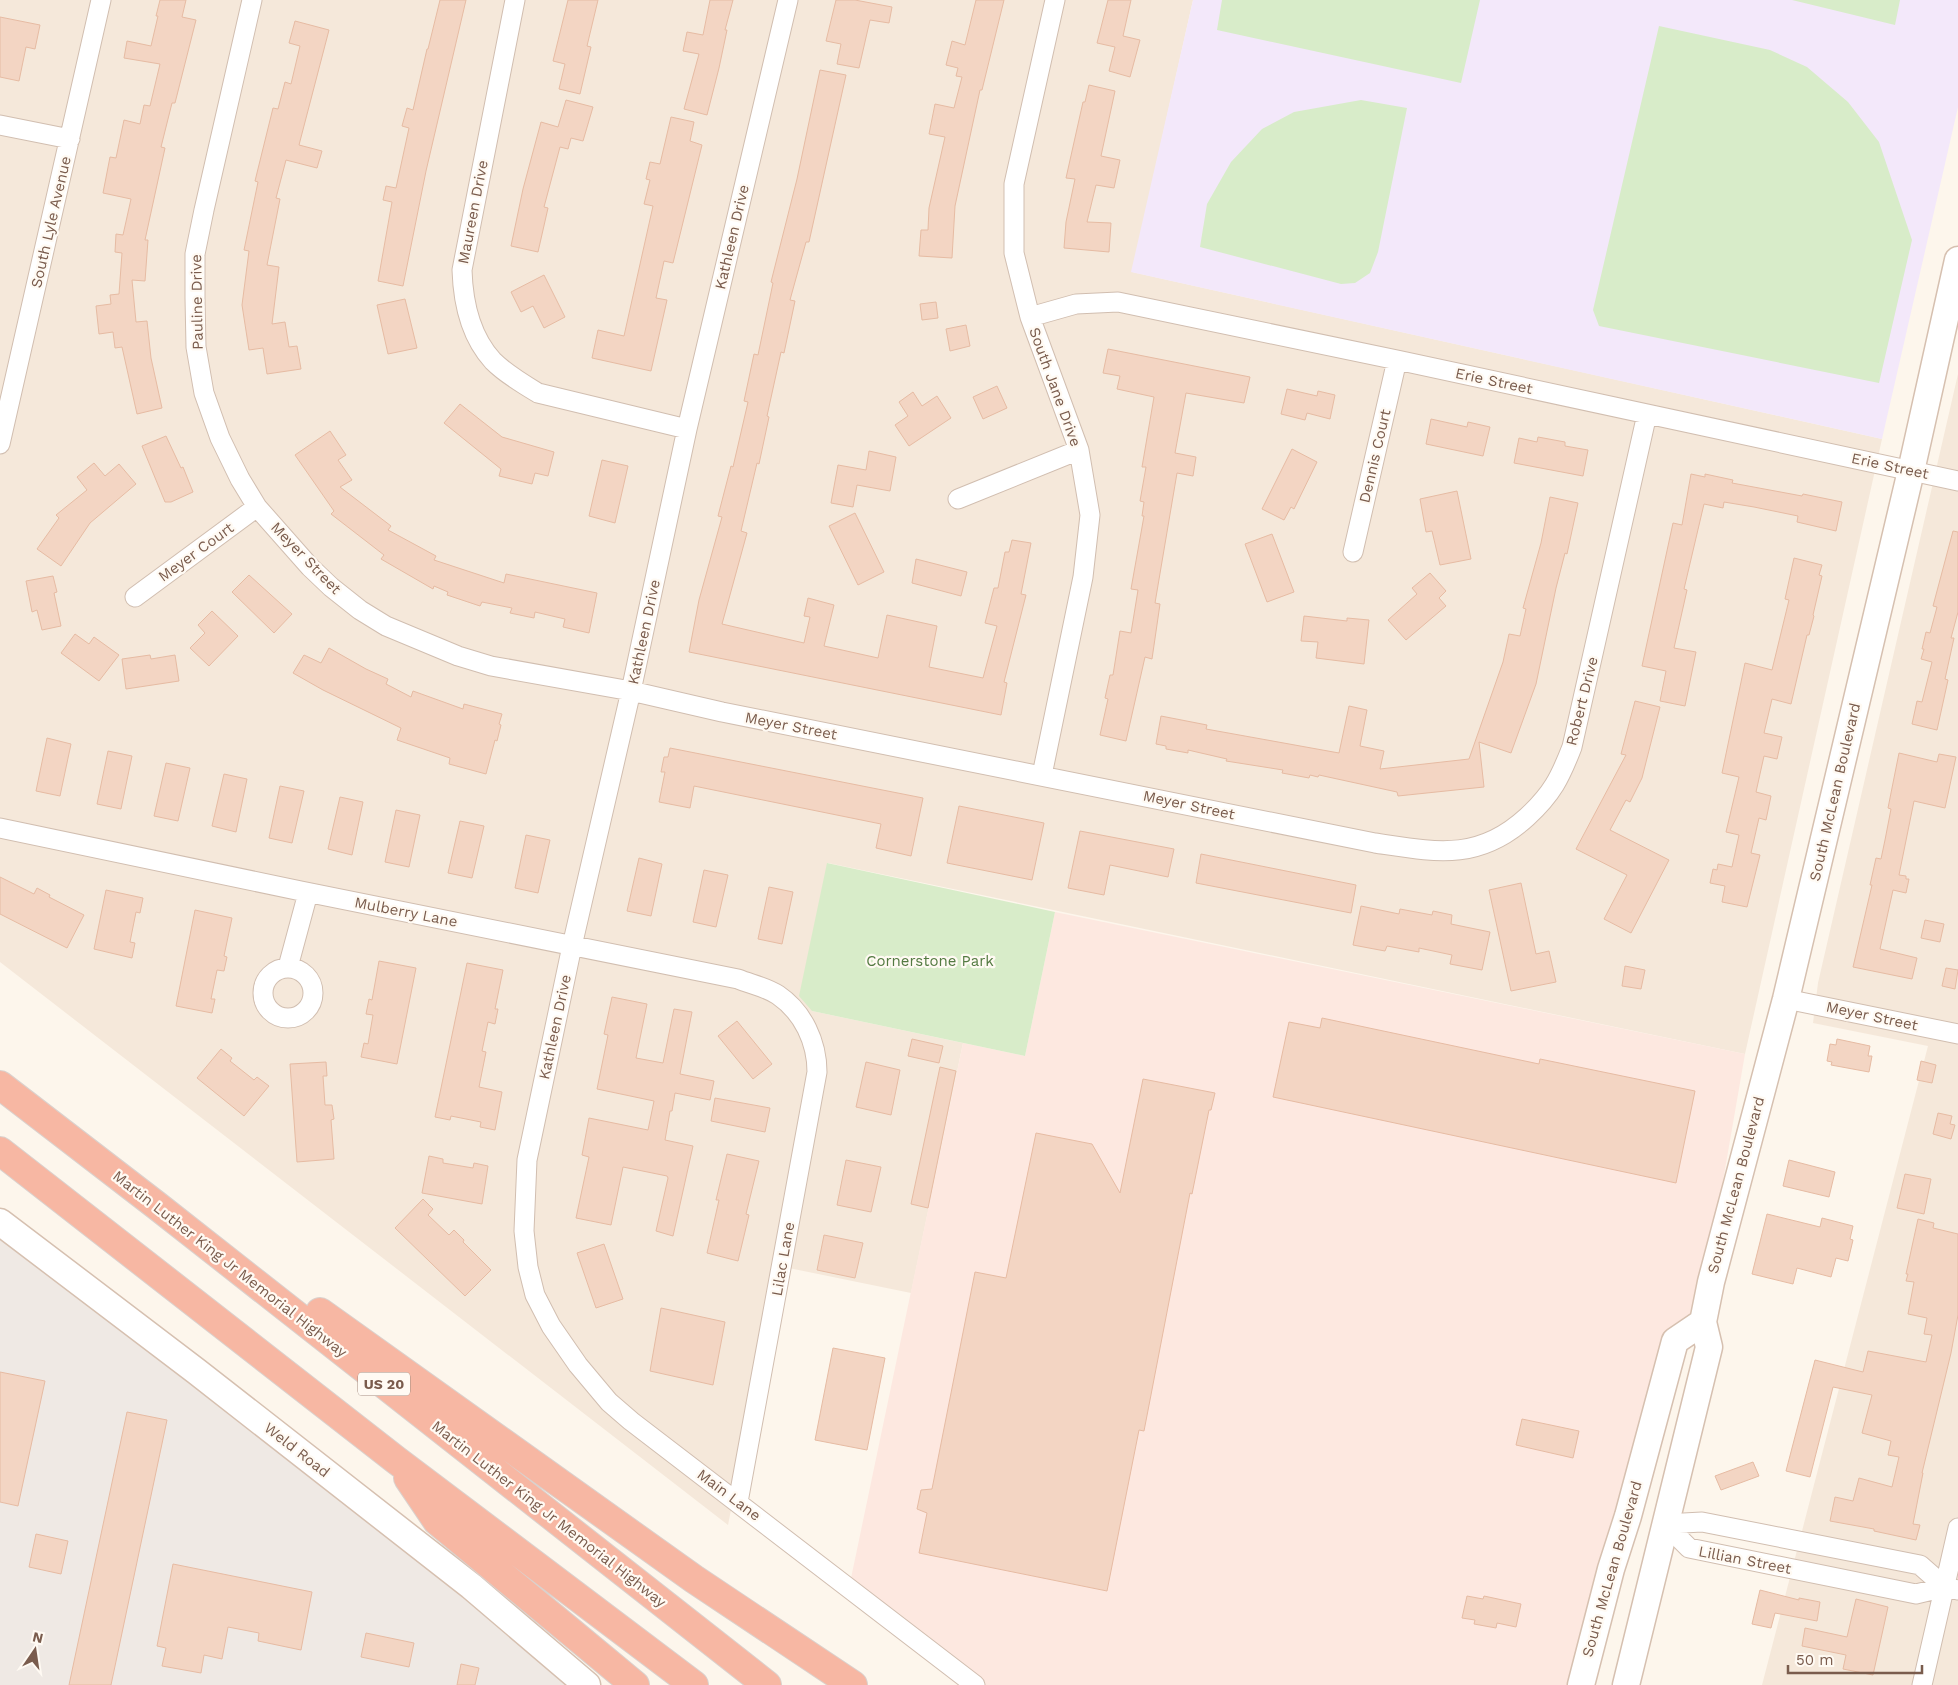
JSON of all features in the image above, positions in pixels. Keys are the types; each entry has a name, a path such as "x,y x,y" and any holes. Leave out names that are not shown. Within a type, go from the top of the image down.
{"highway":[{"name":"Martin Luther King Jr Memorial Highway","path":"0,1085 156,1205 767,1685"},
{"path":"0,1151 396,1460 694,1685"},
{"path":"156,1205 241,1256 694,1580 853,1685"},
{"path":"396,1460 437,1521 635,1685"}],"main road":[{"name":"South McLean Boulevard","path":"1626,1685 1709,1347 1703,1322 1711,1282 1786,998 1912,471 1958,260"},
{"name":"Weld Road","path":"0,1222 189,1365 471,1586 587,1685"},
{"name":"South McLean Boulevard","path":"1581,1685 1675,1342 1703,1322"}],"street":[{"name":"South Lyle Avenue","path":"0,444 101,0"},
{"name":"Pauline Drive","path":"252,0 195,254 195,290 196,347 204,393 220,438 240,479 257,506"},
{"name":"Maureen Drive","path":"515,0 462,270 463,292 477,338 493,361 516,380 538,393 687,429"},
{"name":"Kathleen Drive","path":"528,1267 524,1231 527,1160 572,946 631,691 687,429 788,0"},
{"name":"South Jane Drive","path":"1042,775 1088,547 1090,516 1079,450 1030,317 1014,253 1014,184 1055,0"},
{"path":"0,125 70,139"},
{"name":"Erie Street","path":"1030,317 1076,304 1118,302 1958,481"},
{"name":"Dennis Court","path":"1353,552 1397,360"},
{"name":"Robert Drive","path":"1375,843 1418,850 1455,850 1488,844 1514,829 1545,801 1561,776 1572,747 1580,717 1647,414"},
{"path":"958,499 1079,450"},
{"name":"Meyer Court","path":"135,597 257,506"},
{"name":"Meyer Street","path":"257,506 310,567 360,610 386,626 458,656 490,666 631,691 769,722 1375,843"},
{"name":"Mulberry Lane","path":"0,828 308,893 738,979 777,994 801,1018"},
{"path":"288,968 308,893"},
{"name":"Meyer Street","path":"1786,998 1958,1034"},
{"name":"Lilac Lane","path":"738,1502 817,1072 817,1057 814,1043 801,1018"},
{"name":"Main Lane","path":"528,1267 535,1295 551,1326 578,1365 609,1402 631,1421 975,1685"},
{"name":"Lillian Street","path":"1665,1524 1702,1522 1920,1565 1951,1589"},
{"name":"Lillian Street","path":"1665,1524 1689,1548 1916,1594 1951,1589"},
{"path":"1922,1685 1951,1589 1958,1528"}],"shaded area":[{"path":"0,0 1193,0 1132,272 1882,439 1745,1054 828,863 812,1011 963,1043 911,1293 779,1266 728,1525 0,962"},
{"path":"1193,0 1958,0 1958,107 1882,439 1131,272"},
{"path":"1958,374 1958,1685 1762,1685 1928,1046 1813,1023 1818,983"},
{"path":"1055,912 1745,1054 1699,1319 1671,1342 1575,1685 985,1685 850,1583 963,1043 1025,1056"},
{"path":"0,1230 578,1685 0,1685"}],"green space":[{"path":"1222,0 1480,0 1461,83 1217,30"},
{"path":"1792,0 1900,0 1895,25"},
{"path":"1659,26 1770,50 1807,67 1848,102 1879,142 1912,240 1879,383 1599,326 1593,310"},
{"path":"1361,100 1407,108 1378,252 1370,273 1355,283 1341,284 1200,247 1207,204 1231,162 1262,129 1294,112"},
{"name":"Cornerstone Park","path":"827,863 1055,912 1025,1056 812,1011 799,996"}],"building":[{"path":"160,0 186,0 182,17 196,20 175,103 172,103 161,147 165,148 145,240 148,240 145,281 132,280 136,322 147,321 151,358 162,408 137,414 122,347 115,348 113,332 99,334 96,306 111,304 110,295 119,294 122,253 115,252 116,234 123,235 131,199 103,193 110,157 116,158 124,120 140,124 144,105 150,106 160,64 124,58 127,41 151,46"},
{"path":"440,0 466,0 426,171 403,286 378,281 392,202 383,200 386,186 396,188 409,128 402,126 407,108 413,110"},
{"path":"568,0 598,0 587,46 591,47 580,94 559,89 565,64 553,61"},
{"path":"710,0 733,0 707,115 684,109 699,54 683,51 687,32 703,35"},
{"path":"836,0 855,0 892,7 889,23 870,20 859,68 837,64 841,44 826,41"},
{"path":"976,0 1004,0 982,90 980,90 955,206 952,258 919,256 921,230 928,230 929,208 945,137 929,134 935,104 954,108 962,77 956,76 958,68 946,65 952,41 965,45"},
{"path":"1108,0 1131,0 1123,36 1140,40 1130,77 1109,71 1115,47 1097,43"},
{"path":"0,17 40,25 35,49 26,47 19,81 0,77"},
{"path":"295,21 329,30 299,145 322,151 317,168 286,160 276,198 280,199 267,265 279,267 272,324 285,322 289,347 297,346 301,369 267,374 263,348 249,350 242,305 249,251 244,250 258,182 255,181 273,108 278,109 285,82 291,84 300,46 289,43"},
{"path":"820,70 846,75 809,242 806,242 790,300 795,301 784,353 781,352 759,464 757,463 741,531 747,533 722,624 804,643 810,617 804,616 808,598 834,605 824,646 878,658 887,615 937,626 929,667 983,678 997,626 985,623 994,588 998,588 1005,552 1009,552 1012,540 1031,543 1021,594 1026,595 1004,682 1007,683 1001,715 689,652 699,600 722,517 718,516 731,466 733,467 748,402 744,401 754,354 758,355 773,283 771,282 797,179"},
{"path":"1089,85 1115,91 1101,156 1120,160 1114,188 1096,185 1087,222 1111,223 1109,252 1064,248 1066,222 1075,179 1066,178 1083,102 1085,102"},
{"path":"566,100 593,107 583,141 571,138 568,149 560,147 544,207 548,208 538,252 511,246 523,189 541,122 558,127"},
{"path":"671,117 694,122 690,141 702,145 673,263 664,261 656,298 667,300 651,371 592,358 598,330 624,336 653,206 644,204 650,180 646,179 650,162 660,164"},
{"path":"544,275 565,317 544,328 533,306 521,312 511,292"},
{"path":"405,299 417,348 388,354 377,305"},
{"path":"936,302 938,318 922,320 920,304"},
{"path":"966,325 970,346 950,351 946,329"},
{"path":"1108,349 1250,377 1244,403 1186,393 1175,453 1196,457 1193,476 1177,473 1155,603 1160,604 1152,659 1145,657 1126,741 1100,735 1108,699 1105,698 1110,675 1113,675 1120,631 1131,633 1138,590 1131,589 1144,516 1142,516 1144,502 1140,501 1146,467 1142,467 1154,397 1117,389 1120,376 1103,373"},
{"path":"997,386 1007,408 983,419 973,397"},
{"path":"1287,389 1317,396 1318,391 1335,395 1330,419 1307,413 1305,420 1281,414"},
{"path":"913,392 922,406 937,396 951,418 909,446 895,425 908,416 899,402"},
{"path":"460,404 502,437 554,452 548,476 535,473 532,484 499,476 501,469 444,423"},
{"path":"1431,419 1467,427 1468,422 1490,427 1483,456 1426,444"},
{"path":"330,431 346,455 338,460 352,480 340,487 391,526 388,530 436,556 434,560 504,583 506,574 597,593 589,633 563,627 565,619 535,612 534,618 510,613 512,608 482,602 480,606 447,595 448,592 434,586 433,589 381,559 384,555 331,514 334,511 295,455"},
{"path":"166,436 181,468 183,467 193,492 171,502 165,502 142,446"},
{"path":"1538,437 1565,442 1565,446 1588,450 1583,476 1514,463 1519,438 1537,442"},
{"path":"1292,449 1317,462 1294,509 1291,507 1284,520 1262,509"},
{"path":"869,451 896,457 890,491 857,485 853,507 831,503 838,465 866,470"},
{"path":"602,460 628,466 615,523 589,516"},
{"path":"94,463 105,476 119,464 136,484 90,523 61,566 37,549 59,518 56,515 87,490 77,477"},
{"path":"1691,474 1705,477 1705,474 1733,480 1732,483 1842,502 1836,531 1797,522 1798,516 1754,507 1724,502 1723,508 1704,504 1684,589 1687,590 1674,648 1696,652 1685,706 1660,701 1666,671 1642,666 1673,523 1682,525"},
{"path":"1457,491 1471,559 1440,565 1432,531 1426,532 1420,499"},
{"path":"1550,497 1578,503 1567,554 1565,553 1556,588 1536,684 1511,753 1479,742 1484,787 1398,796 1397,792 1319,775 1318,777 1310,775 1309,778 1282,773 1283,770 1226,761 1227,759 1188,750 1188,753 1166,749 1166,746 1156,744 1161,716 1207,725 1206,729 1339,753 1349,706 1367,710 1360,746 1384,751 1380,769 1469,759 1503,662 1509,634 1520,636 1526,609 1523,608 1541,543"},
{"path":"855,513 884,572 858,585 829,526"},
{"path":"1953,531 1958,532 1958,612 1951,638 1954,638 1945,679 1948,680 1937,730 1912,724 1917,701 1922,702 1932,662 1921,659 1924,649 1922,649 1926,632 1930,633 1937,607 1933,606"},
{"path":"1272,534 1294,592 1267,602 1245,544"},
{"path":"1794,558 1822,565 1819,575 1822,576 1814,616 1809,635 1807,635 1791,704 1772,699 1764,733 1782,737 1777,759 1764,756 1756,792 1771,796 1766,820 1759,818 1751,853 1760,855 1747,907 1722,902 1725,886 1710,883 1713,869 1717,870 1718,864 1732,867 1739,835 1726,832 1739,777 1722,773 1745,663 1772,670 1789,600 1785,599"},
{"path":"916,559 967,572 961,596 912,583"},
{"path":"1430,573 1446,591 1439,598 1446,606 1406,640 1388,620 1417,594 1412,588"},
{"path":"249,575 292,614 274,633 232,592"},
{"path":"53,576 57,592 54,593 61,626 42,630 37,610 32,612 26,581"},
{"path":"212,611 238,636 209,666 190,648 205,633 198,625"},
{"path":"1304,616 1347,621 1347,618 1369,620 1364,664 1316,658 1318,642 1301,641"},
{"path":"75,634 89,644 94,637 119,655 99,681 61,653"},
{"path":"329,648 388,679 386,684 411,697 413,691 463,709 464,704 502,714 497,741 495,740 486,774 449,764 450,758 397,740 401,728 323,690 293,673 304,655 321,663"},
{"path":"150,655 151,659 175,655 179,681 126,689 122,659"},
{"path":"1635,701 1660,707 1642,778 1630,802 1626,800 1610,830 1669,860 1631,933 1604,919 1627,875 1576,849 1626,755 1621,754"},
{"path":"47,738 71,744 60,796 36,791"},
{"path":"670,748 923,798 911,856 876,848 881,824 694,786 690,808 659,802 665,772 661,772 664,757 668,757"},
{"path":"108,751 132,756 121,809 97,804"},
{"path":"1899,753 1937,762 1939,754 1956,757 1945,808 1914,801 1899,875 1906,876 1906,879 1909,879 1906,893 1893,890 1880,949 1917,958 1912,979 1853,967 1872,885 1870,885 1876,858 1881,859 1891,809 1888,808"},
{"path":"166,763 190,768 178,821 154,816"},
{"path":"224,774 247,779 236,832 212,826"},
{"path":"280,786 304,791 292,843 269,838"},
{"path":"340,797 363,802 352,855 328,849"},
{"path":"959,806 1044,823 1032,880 947,863"},
{"path":"396,810 420,815 409,867 385,862"},
{"path":"460,821 484,826 472,878 448,873"},
{"path":"1080,831 1174,849 1168,877 1110,865 1104,895 1068,888"},
{"path":"526,835 550,840 538,893 515,888"},
{"path":"1201,854 1356,885 1351,913 1196,883"},
{"path":"639,858 662,864 651,916 627,911"},
{"path":"704,870 728,875 716,927 693,922"},
{"path":"0,877 34,894 37,888 50,895 49,897 84,915 67,948 0,914"},
{"path":"1521,883 1536,954 1549,951 1556,982 1511,991 1489,890"},
{"path":"769,887 793,892 782,944 758,939"},
{"path":"106,890 143,898 140,913 136,912 130,942 135,943 132,958 94,949"},
{"path":"1361,906 1399,914 1400,909 1432,915 1433,911 1452,915 1451,924 1490,932 1482,970 1450,964 1452,955 1419,948 1419,952 1387,946 1385,951 1353,945"},
{"path":"195,910 232,918 224,956 227,957 224,971 217,970 211,999 215,999 212,1013 176,1006"},
{"path":"1925,920 1944,924 1940,942 1921,938"},
{"path":"379,961 416,968 397,1064 361,1057 364,1043 368,1044 373,1015 366,1014 369,999 372,1000"},
{"path":"467,963 503,970 495,1009 498,1009 495,1024 488,1022 482,1051 486,1052 479,1087 502,1092 495,1130 480,1127 481,1122 451,1116 450,1120 435,1117"},
{"path":"1625,966 1645,970 1641,989 1622,986"},
{"path":"1946,968 1958,970 1955,989 1942,986"},
{"path":"612,997 647,1004 636,1058 663,1063 674,1009 692,1012 680,1074 714,1081 710,1100 675,1093 672,1111 670,1111 665,1140 693,1146 673,1236 656,1231 667,1176 623,1167 611,1225 576,1218 589,1157 582,1155 589,1118 648,1130 654,1101 597,1089 608,1035 604,1034"},
{"path":"1322,1018 1539,1064 1540,1059 1695,1091 1676,1183 1273,1097 1289,1022 1320,1028"},
{"path":"737,1021 772,1064 753,1079 718,1036"},
{"path":"912,1039 943,1046 939,1063 908,1056"},
{"path":"1837,1039 1870,1046 1868,1056 1872,1056 1869,1072 1831,1065 1832,1062 1827,1061 1830,1044 1836,1045"},
{"path":"221,1049 232,1058 230,1061 254,1080 257,1077 269,1086 244,1116 197,1078"},
{"path":"1921,1061 1936,1065 1932,1083 1917,1080"},
{"path":"326,1062 327,1076 323,1076 325,1105 332,1105 334,1119 331,1120 334,1159 297,1162 290,1064"},
{"path":"866,1062 900,1070 891,1115 856,1107"},
{"path":"940,1067 956,1071 928,1208 911,1204"},
{"path":"1143,1079 1215,1093 1211,1110 1209,1110 1192,1194 1190,1193 1144,1431 1139,1430 1107,1591 919,1553 927,1513 917,1509 921,1490 932,1489 975,1272 1006,1278 1036,1133 1092,1144 1120,1193"},
{"path":"715,1098 770,1108 765,1132 711,1121"},
{"path":"1938,1113 1952,1116 1950,1124 1955,1125 1951,1139 1933,1134"},
{"path":"727,1154 759,1161 746,1214 749,1215 738,1261 707,1253 719,1200 716,1200"},
{"path":"429,1156 443,1159 443,1163 473,1168 474,1163 488,1166 482,1204 422,1193"},
{"path":"846,1160 881,1167 871,1212 837,1205"},
{"path":"1789,1160 1835,1172 1829,1197 1783,1186"},
{"path":"1905,1174 1931,1179 1924,1214 1897,1208"},
{"path":"423,1199 433,1209 428,1215 449,1235 454,1230 464,1240 463,1242 491,1270 465,1296 395,1228"},
{"path":"1767,1214 1820,1227 1822,1218 1853,1226 1850,1239 1853,1240 1848,1261 1836,1258 1831,1277 1797,1268 1793,1284 1752,1274"},
{"path":"1918,1219 1934,1223 1933,1228 1958,1234 1958,1315 1951,1353 1922,1473 1913,1524 1920,1525 1916,1540 1874,1531 1874,1529 1830,1521 1835,1497 1853,1501 1859,1478 1892,1487 1899,1457 1888,1455 1891,1441 1862,1433 1872,1395 1833,1387 1810,1477 1786,1471 1815,1360 1863,1372 1868,1351 1926,1362 1932,1335 1924,1334 1927,1318 1908,1314 1914,1282 1906,1281"},
{"path":"824,1235 863,1243 855,1278 817,1270"},
{"path":"604,1244 623,1299 596,1308 577,1253"},
{"path":"661,1308 725,1322 713,1385 650,1371"},
{"path":"833,1348 885,1358 867,1450 815,1440"},
{"path":"0,1372 45,1381 18,1506 0,1502"},
{"path":"127,1412 167,1420 111,1685 69,1685"},
{"path":"1522,1419 1579,1431 1573,1458 1516,1445"},
{"path":"1753,1462 1759,1476 1721,1490 1715,1476"},
{"path":"36,1534 68,1541 61,1574 29,1567"},
{"path":"173,1564 312,1592 301,1650 258,1641 259,1633 228,1627 222,1659 204,1655 201,1673 162,1666 166,1648 157,1646"},
{"path":"1760,1590 1799,1600 1799,1598 1820,1602 1817,1621 1775,1613 1771,1628 1752,1624"},
{"path":"1467,1596 1483,1599 1484,1596 1521,1604 1516,1627 1497,1623 1496,1628 1474,1624 1475,1620 1462,1618"},
{"path":"1856,1599 1888,1607 1873,1675 1843,1669 1846,1655 1802,1646 1805,1628 1847,1637"},
{"path":"366,1633 414,1643 409,1667 361,1657"},
{"path":"461,1664 479,1668 475,1685 457,1685"}]}
